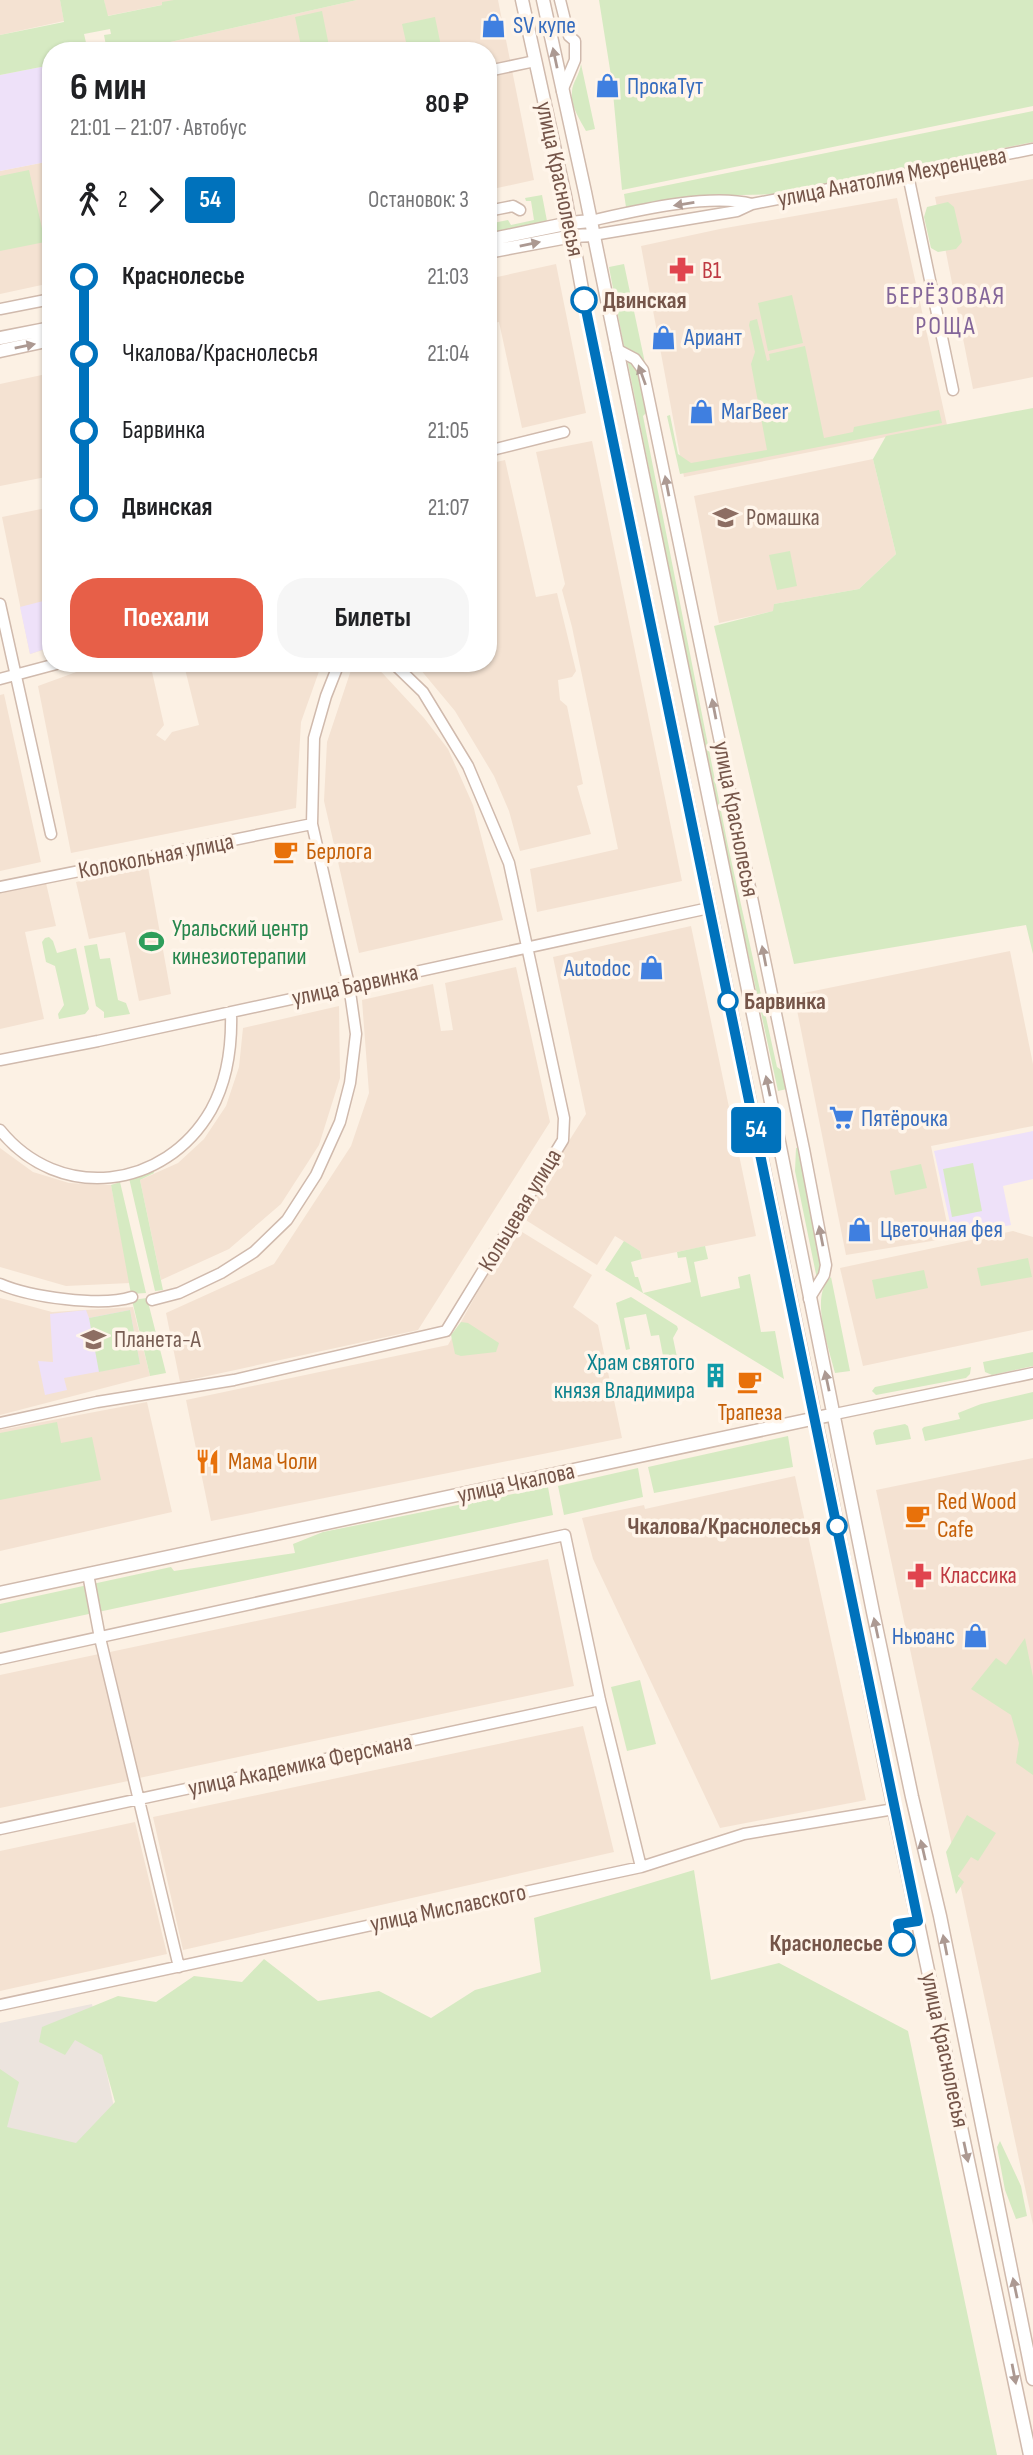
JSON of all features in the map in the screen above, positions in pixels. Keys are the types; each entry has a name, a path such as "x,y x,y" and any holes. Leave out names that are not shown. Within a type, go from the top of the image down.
{"street":[{"name":"улица Краснолесья","path":"522,0 573,236 894,1809 1030,2455"},
{"name":"улица Краснолесья","path":"543,0 772,1107 809,1299 835,1414 873,1612 917,1824 940,1916 1033,2379"},
{"name":"улица Краснолесья","path":"560,0 569,36 575,41 575,61 562,91"},
{"path":"497,69 535,61"},
{"name":"улица Анатолия Мехренцева","path":"497,250 737,211 751,204 1033,149"},
{"path":"908,175 953,390"},
{"name":"улица Анатолия Мехренцева","path":"497,238 697,202 737,201 751,204"},
{"path":"497,209 513,206 520,210"},
{"path":"0,309 42,301"},
{"path":"0,338 42,330"},
{"path":"0,351 42,342"},
{"name":"улица Краснолесья","path":"616,349 635,359 643,370 797,1114 826,1265 824,1275 809,1299"},
{"path":"497,449 564,432"},
{"path":"0,604 51,834"},
{"path":"0,679 42,668"},
{"path":"152,1300 179,1293 221,1273 254,1252 287,1220 316,1175 340,1122 350,1083 356,1034 348,985 312,824 314,738 335,672"},
{"name":"Кольцевая улица","path":"0,1423 97,1402 234,1380 446,1331 563,1140 564,1118 509,863 468,766 423,692 402,672"},
{"name":"Колокольная улица","path":"0,887 312,824"},
{"name":"улица Барвинка","path":"0,1060 709,908"},
{"path":"0,1130 30,1157 53,1170 79,1178 113,1178 133,1174 168,1157 200,1126 221,1088 232,1037 231,1012"},
{"path":"0,1284 54,1298 119,1301 132,1297"},
{"name":"улица Чкалова","path":"0,1593 1033,1373"},
{"path":"0,1659 565,1535 600,1700 640,1867"},
{"path":"88,1574 100,1638 179,1967"},
{"name":"улица Академика Ферсмана","path":"0,1829 600,1700"},
{"name":"улица Миславского","path":"0,2005 640,1867 744,1834 894,1809"},
{"path":"918,1921 940,1916"}],"shaded area":[{"path":"0,0 60,0 64,21 0,35"},
{"path":"104,0 186,0 107,16"},
{"path":"357,0 498,0 534,180 497,188 497,42 170,42"},
{"path":"42,67 42,163 0,171 0,75"},
{"path":"42,163 42,285 0,294 0,171"},
{"path":"1033,179 1033,377 973,389 935,197"},
{"path":"897,198 947,425 684,477 641,246 720,229"},
{"path":"556,264 586,413 522,428 497,322 497,277"},
{"path":"42,375 42,478 0,486 0,384"},
{"path":"592,441 682,881 537,912 530,869 618,849 562,590 565,584 536,452"},
{"path":"873,459 896,554 859,589 774,604 774,611 719,623 694,496"},
{"path":"505,460 536,597 557,593 576,671 572,677 558,680 560,700 567,706 583,784 577,786 591,834 520,851 509,811 494,776 455,711 422,672 497,672 497,462"},
{"path":"42,509 42,650 30,654 2,517"},
{"path":"42,601 42,650 30,654 20,607"},
{"path":"76,672 152,672 164,725 156,735 165,741 172,732 199,725 186,672 319,672 301,722 296,808 71,853 38,686"},
{"path":"350,672 381,672 424,718 448,749 473,805 503,920 359,953 324,801 327,742"},
{"path":"4,694 41,862 0,871 0,695"},
{"path":"148,867 171,994 139,1001 125,932 89,939 76,882"},
{"path":"46,883 56,926 25,932 44,1019 0,1029 0,891"},
{"path":"691,926 756,1236 642,1259 640,1251 615,1236 597,1265 521,1217 586,1114 553,957"},
{"path":"1010,951 1033,1064 1033,1126 931,1146 950,1238 846,1255 794,995"},
{"path":"516,967 550,1122 418,1330 180,1382 166,1313 274,1264 351,1146 369,1093 362,1000 433,984 441,1031 453,1030 445,983"},
{"path":"339,1006 340,1078 319,1145 281,1204 229,1249 161,1280 140,1180 178,1163 204,1139 226,1106 239,1067 243,1028"},
{"path":"1033,1131 1033,1179 1003,1186 1011,1225 953,1236 934,1151"},
{"path":"0,1148 33,1172 69,1183 111,1185 130,1283 66,1286 0,1267"},
{"path":"514,1227 592,1275 573,1307 598,1325 622,1438 211,1521 186,1400 448,1345"},
{"path":"1013,1231 1033,1237 1033,1330 863,1366 840,1268"},
{"path":"0,1298 52,1312 133,1307 150,1376 0,1415"},
{"name":"Планета-А","path":"86,1310 89,1318 130,1310 140,1364 64,1378 67,1390 45,1395 38,1361 53,1362 50,1314"},
{"path":"147,1402 172,1512 0,1551 0,1430"},
{"path":"1033,1458 1033,2225 876,1490"},
{"path":"795,1476 866,1800 720,1828 593,1559 582,1518 644,1505 645,1509"},
{"path":"548,1559 574,1686 139,1778 110,1652"},
{"path":"99,1654 128,1781 0,1808 0,1675"},
{"path":"583,1726 614,1852 183,1950 153,1817"},
{"path":"135,1822 167,1954 0,1991 0,1851"},
{"path":"92,2004 129,2177 0,2203 0,2023"}],"green space":[{"path":"60,0 104,0 108,16 174,0 357,0 170,42 105,42 104,35 111,34 110,29 84,34 86,42 42,42 42,67 0,75 0,35 64,22"},
{"path":"599,0 1033,0 1033,106 622,190 612,82"},
{"path":"322,11 328,42 300,42 295,17"},
{"path":"435,17 440,42 406,42 402,24"},
{"path":"581,64 595,129 586,131 572,102 573,85"},
{"path":"1033,111 1033,142 781,194 695,196 626,207 624,194"},
{"path":"29,170 42,228 42,243 0,251 0,176"},
{"path":"542,195 547,221 497,232 497,222 508,220 511,225 534,220 531,201 526,201 525,198"},
{"path":"948,202 954,207 962,242 956,249 938,252 931,248 924,217 927,207"},
{"path":"624,264 644,365 624,347 609,267"},
{"path":"792,295 803,343 768,351 758,303"},
{"path":"757,319 767,361 770,360 769,354 805,346 824,438 853,432 854,427 939,410 942,423 680,474 667,416 670,415 678,454 691,463 767,450 751,364 755,352 749,325 750,321"},
{"path":"627,359 639,370 647,412 643,416 728,846 777,1067 784,1072 787,1089 778,1091 725,847"},
{"path":"1033,408 1033,954 1026,925 794,964 714,626 773,611 774,604 859,589 896,554 873,459 886,436"},
{"path":"790,551 797,586 777,590 769,555"},
{"path":"49,937 57,953 76,948 89,1009 85,1014 59,1019 58,1014 64,1005 55,966 46,962 42,942"},
{"path":"97,944 100,959 110,958 118,1000 126,1003 130,1014 104,1018 104,1012 96,1006 84,946"},
{"path":"799,1147 823,1262 817,1279 795,1171 796,1148"},
{"path":"973,1163 982,1211 952,1217 943,1169"},
{"path":"921,1164 927,1188 895,1195 890,1171"},
{"path":"153,1169 154,1173 140,1180 163,1290 155,1291 129,1178"},
{"path":"120,1182 146,1293 131,1294 111,1185"},
{"path":"624,1241 640,1251 642,1259 631,1262 643,1293 691,1282 686,1257 678,1258 677,1252 705,1246 708,1259 694,1262 701,1297 740,1288 738,1277 750,1274 761,1332 775,1331 784,1379 605,1270"},
{"path":"1028,1258 1032,1277 981,1286 977,1268"},
{"path":"924,1270 928,1288 876,1299 872,1280"},
{"path":"831,1277 850,1371 835,1373 821,1309 825,1285"},
{"path":"631,1297 677,1326 673,1338 678,1362 665,1366 659,1335 651,1336 646,1314 624,1318 630,1349 626,1350 616,1303"},
{"path":"147,1298 166,1373 150,1376 132,1300"},
{"path":"130,1310 140,1364 99,1372 89,1318"},
{"path":"461,1322 468,1323 499,1343 496,1352 461,1356 455,1354 451,1335"},
{"path":"1033,1352 1033,1366 992,1375 985,1372 983,1362"},
{"path":"971,1367 966,1378 876,1395 872,1391 875,1387"},
{"path":"1033,1392 1033,1419 925,1441 922,1429 924,1427 960,1419 958,1413 981,1404"},
{"path":"57,1422 61,1443 92,1437 101,1480 0,1500 0,1433"},
{"path":"905,1424 911,1439 876,1445 873,1433 875,1430"},
{"path":"788,1436 793,1467 654,1493 648,1467"},
{"path":"638,1468 643,1497 564,1515 558,1486"},
{"path":"548,1487 553,1515 0,1633 0,1604 171,1567 174,1571 295,1553 293,1544 323,1532"},
{"path":"1025,1638 1033,1677 1033,1775 1016,1763 1019,1743 1011,1715 971,1689 996,1658 1006,1665"},
{"path":"640,1680 656,1744 627,1751 611,1687"},
{"path":"967,1815 996,1833 978,1861 971,1857 958,1876 964,1882 956,1894 946,1852"},
{"path":"694,1870 711,1980 779,1963 908,2031 997,2455 0,2455 0,2069 19,2082 7,2127 76,2143 115,2102 102,2055 75,2040 65,2055 39,2042 42,2027 118,1996 156,2002 194,1976 242,1982 264,1959 318,2001 379,1991 431,2018 475,1990 541,1972 534,1918"},
{"path":"1000,2141 1021,2186 1027,2216 1016,2219 1005,2190 997,2147"}],"bus line":[{"name":"54","path":"584,300 918,1921 898,1924 902,1943"}],"place":[{"name":"SV купе","path":"493,25"},
{"name":"ПрокаТут","path":"607,86"},
{"name":"B1","path":"682,270"},
{"name":"Двинская","path":"584,300"},
{"name":"Ариант","path":"664,337"},
{"name":"МагBeer","path":"701,411"},
{"name":"Ромашка","path":"726,517"},
{"name":"Берлога","path":"286,851"},
{"name":"Уральский центр кинезиотерапии","path":"152,942"},
{"name":"Autodoc","path":"651,968"},
{"name":"Барвинка","path":"728,1001"},
{"name":"Пятёрочка","path":"841,1118"},
{"name":"Цветочная фея","path":"860,1229"},
{"name":"Планета-А","path":"94,1339"},
{"name":"Храм святого князя Владимира","path":"715,1376"},
{"name":"Трапеза","path":"750,1381"},
{"name":"Мама Чоли","path":"208,1461"},
{"name":"Red Wood Cafe","path":"917,1515"},
{"name":"Чкалова/Краснолесья","path":"837,1526"},
{"name":"Классика","path":"920,1575"},
{"name":"Ньюанс","path":"975,1636"},
{"name":"Краснолесье","path":"902,1943"}],"district":[{"name":"БЕРЁЗОВАЯ РОЩА","path":"946,311"}]}
